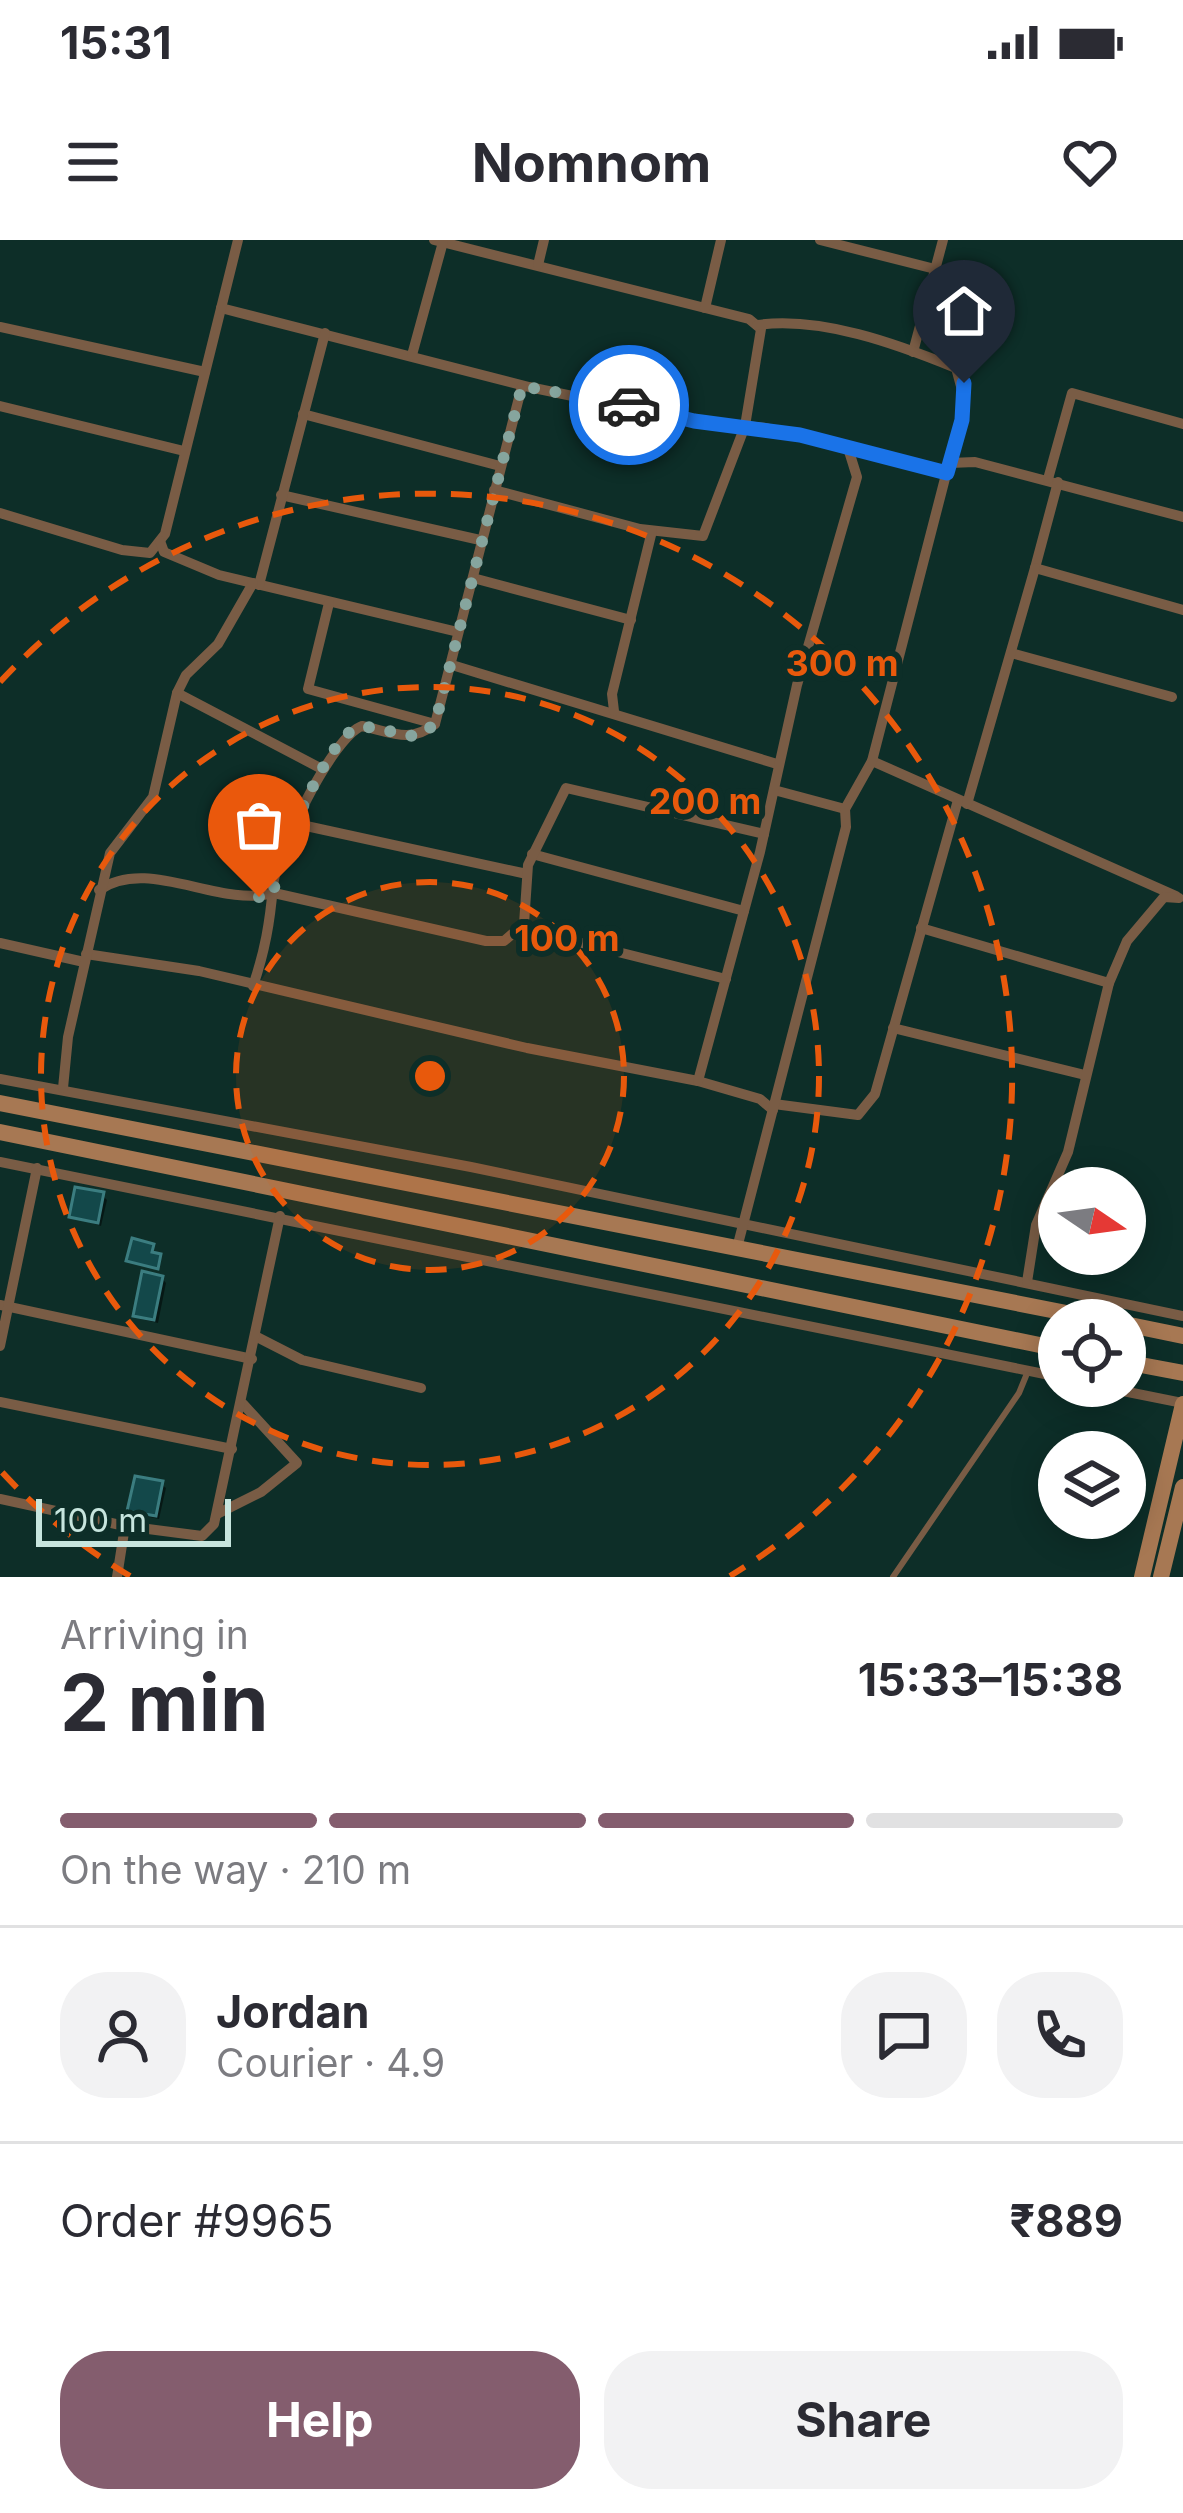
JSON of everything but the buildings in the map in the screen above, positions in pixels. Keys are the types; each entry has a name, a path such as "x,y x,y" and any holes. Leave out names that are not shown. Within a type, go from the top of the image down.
{"street":[{"path":"0,512 122,550 150,553 160,541 238,240"},
{"path":"538,265 544,240"},
{"path":"705,308 721,240"},
{"path":"820,240 935,268"},
{"path":"913,352 943,240"},
{"path":"412,355 439,241 705,308 757,326 808,323 956,368 964,383 962,420 872,761 845,808 841,851 727,1281"},
{"path":"221,308 522,386 948,468 975,462 1183,517"},
{"path":"494,490 652,531 704,536 745,426 762,349 757,326"},
{"path":"0,327 205,372"},
{"path":"63,1088 99,890 116,841 153,797 177,693 186,675 218,644 256,584 325,333"},
{"path":"253,986 267,946 274,893 297,824 322,769 347,732 362,726 418,736 435,724 522,386"},
{"path":"0,944 199,971 698,1081 774,1107 858,1115 875,1094 921,928 1011,653 1035,568 1072,393 1183,424"},
{"path":"0,406 184,451"},
{"path":"303,414 500,466"},
{"path":"698,1081 857,477 848,448"},
{"path":"281,495 480,540"},
{"path":"614,711 612,694 652,531"},
{"path":"160,541 164,551 194,566 458,632"},
{"path":"1035,568 1183,610"},
{"path":"473,578 631,620"},
{"path":"329,603 308,689 435,724"},
{"path":"1011,653 1172,697"},
{"path":"452,665 778,764"},
{"path":"177,693 322,769"},
{"path":"872,761 1181,899"},
{"path":"99,890 125,876 239,897 274,893 486,941 514,937 524,924 532,854 566,788 764,833"},
{"path":"774,790 845,808"},
{"path":"297,824 527,874"},
{"path":"532,854 743,911"},
{"path":"1028,1282 1036,1226 1068,1152 1109,983 1127,941 1152,907 1164,897 1181,899"},
{"path":"524,924 726,979"},
{"path":"921,928 1109,983"},
{"path":"893,1028 1085,1075"},
{"path":"0,1079 743,1224 1183,1316"},
{"path":"0,1103 1038,1307"},
{"path":"0,1132 1038,1345"},
{"path":"0,1162 1038,1373"},
{"path":"0,1346 4,1305 38,1168"},
{"path":"0,1499 125,1526 202,1536 217,1514 280,1216"},
{"path":"4,1305 252,1359"},
{"path":"1146,1328 1183,1336"},
{"path":"257,1337 302,1360 421,1388"},
{"path":"1146,1366 1183,1373"},
{"path":"1142,1577 1183,1404 1146,1396"},
{"path":"0,1402 232,1449"},
{"path":"217,1514 261,1492 297,1463 243,1404"},
{"path":"1161,1577 1183,1487"},
{"path":"117,1577 125,1526"}],"lane":[{"path":"893,1577 1019,1393 1028,1371"}],"way so far":[{"path":"259,897 274,893 273,885 308,799 347,732 362,726 402,737 418,736 435,724 522,386 629,405"}],"route":[{"path":"629,405 694,421 800,435 947,473 962,420 964,383"}]}
